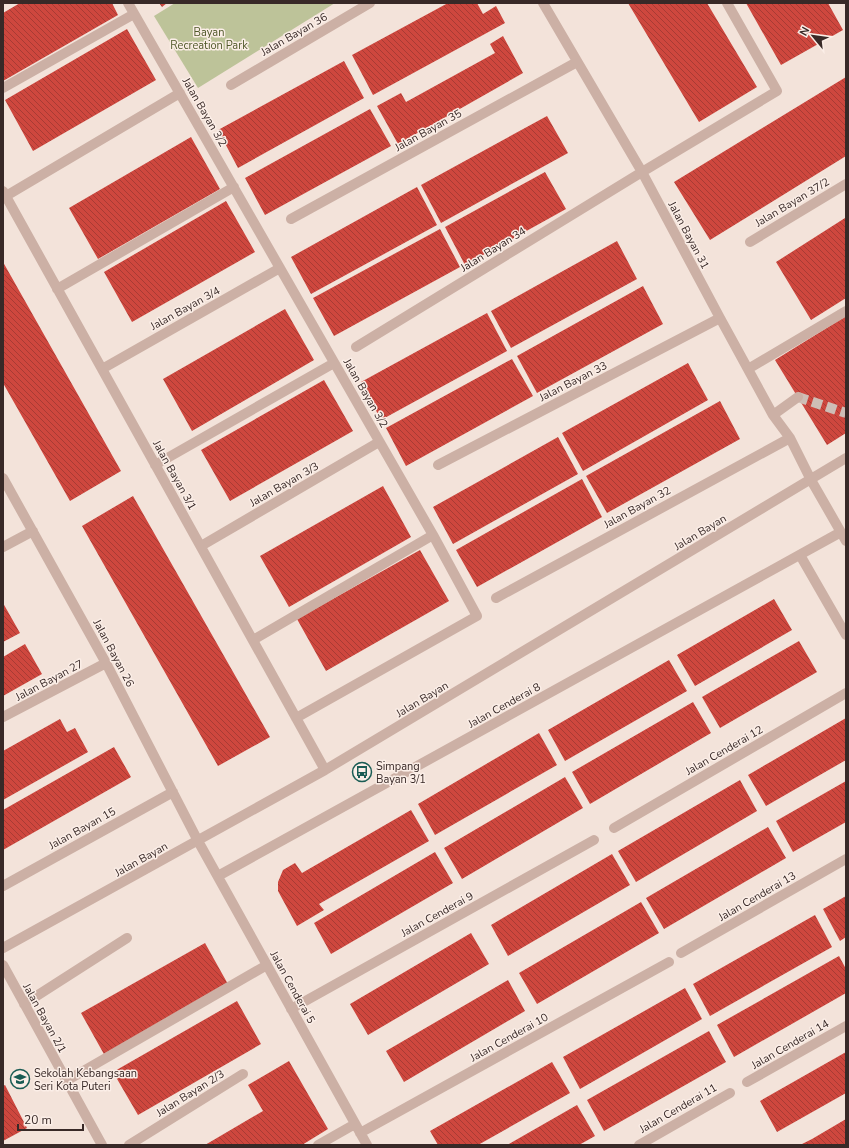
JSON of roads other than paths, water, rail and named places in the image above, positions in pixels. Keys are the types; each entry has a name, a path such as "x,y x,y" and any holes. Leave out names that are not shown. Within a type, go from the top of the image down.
{"street":[{"name":"Jalan Bayan 3/2","path":"128,3 433,535 477,616 296,718"},
{"name":"Jalan Bayan 36","path":"231,85 370,3"},
{"name":"Jalan Bayan 31","path":"543,3 642,172 748,369 774,415 790,438 811,480 843,536"},
{"name":"Jalan Bayan 34","path":"356,348 642,172 777,91 727,3"},
{"path":"3,88 134,14"},
{"name":"Jalan Bayan 35","path":"291,219 577,62"},
{"path":"4,193 180,93"},
{"name":"Jalan Bayan 37/2","path":"750,242 846,184"},
{"path":"58,289 234,187"},
{"name":"Jalan Bayan 3/1","path":"4,193 325,770"},
{"name":"Jalan Bayan 3/4","path":"102,369 280,268"},
{"path":"748,369 846,311"},
{"name":"Jalan Bayan 33","path":"438,465 720,318"},
{"path":"155,465 334,363"},
{"path":"774,415 798,397"},
{"name":"Jalan Bayan 32","path":"496,598 790,438"},
{"name":"Jalan Bayan 3/3","path":"201,546 380,442"},
{"name":"Jalan Bayan","path":"3,948 325,770 846,458"},
{"name":"Jalan Bayan 26","path":"3,478 106,663 198,841"},
{"path":"3,547 33,531"},
{"path":"253,640 433,535"},
{"name":"Jalan Cenderai 8","path":"218,876 800,555 843,536"},
{"path":"800,555 846,635"},
{"name":"Jalan Bayan 27","path":"3,717 106,663"},
{"name":"Jalan Cenderai 12","path":"614,828 846,693"},
{"name":"Jalan Bayan 15","path":"3,886 173,792"},
{"name":"Jalan Cenderai 9","path":"291,1009 594,840"},
{"name":"Jalan Cenderai 5","path":"198,841 367,1145"},
{"name":"Jalan Cenderai 13","path":"681,953 846,859"},
{"path":"24,1004 127,938"},
{"name":"Jalan Cenderai 10","path":"318,1145 357,1129 669,962"},
{"name":"Jalan Bayan 2/1","path":"3,965 102,1145"},
{"path":"66,1081 267,965"},
{"name":"Jalan Cenderai 14","path":"747,1082 846,1026"},
{"name":"Jalan Bayan 2/3","path":"130,1145 243,1074"},
{"name":"Jalan Cenderai 11","path":"638,1145 730,1092"}],"tunnel":[{"path":"798,397 846,413"}],"place":[{"name":"Simpang Bayan 3/1","path":"362,772"},
{"name":"Sekolah Kebangsaan Seri Kota Puteri","path":"20,1079"}],"park label":[{"name":"Bayan Recreation Park","path":"209,38"}]}
